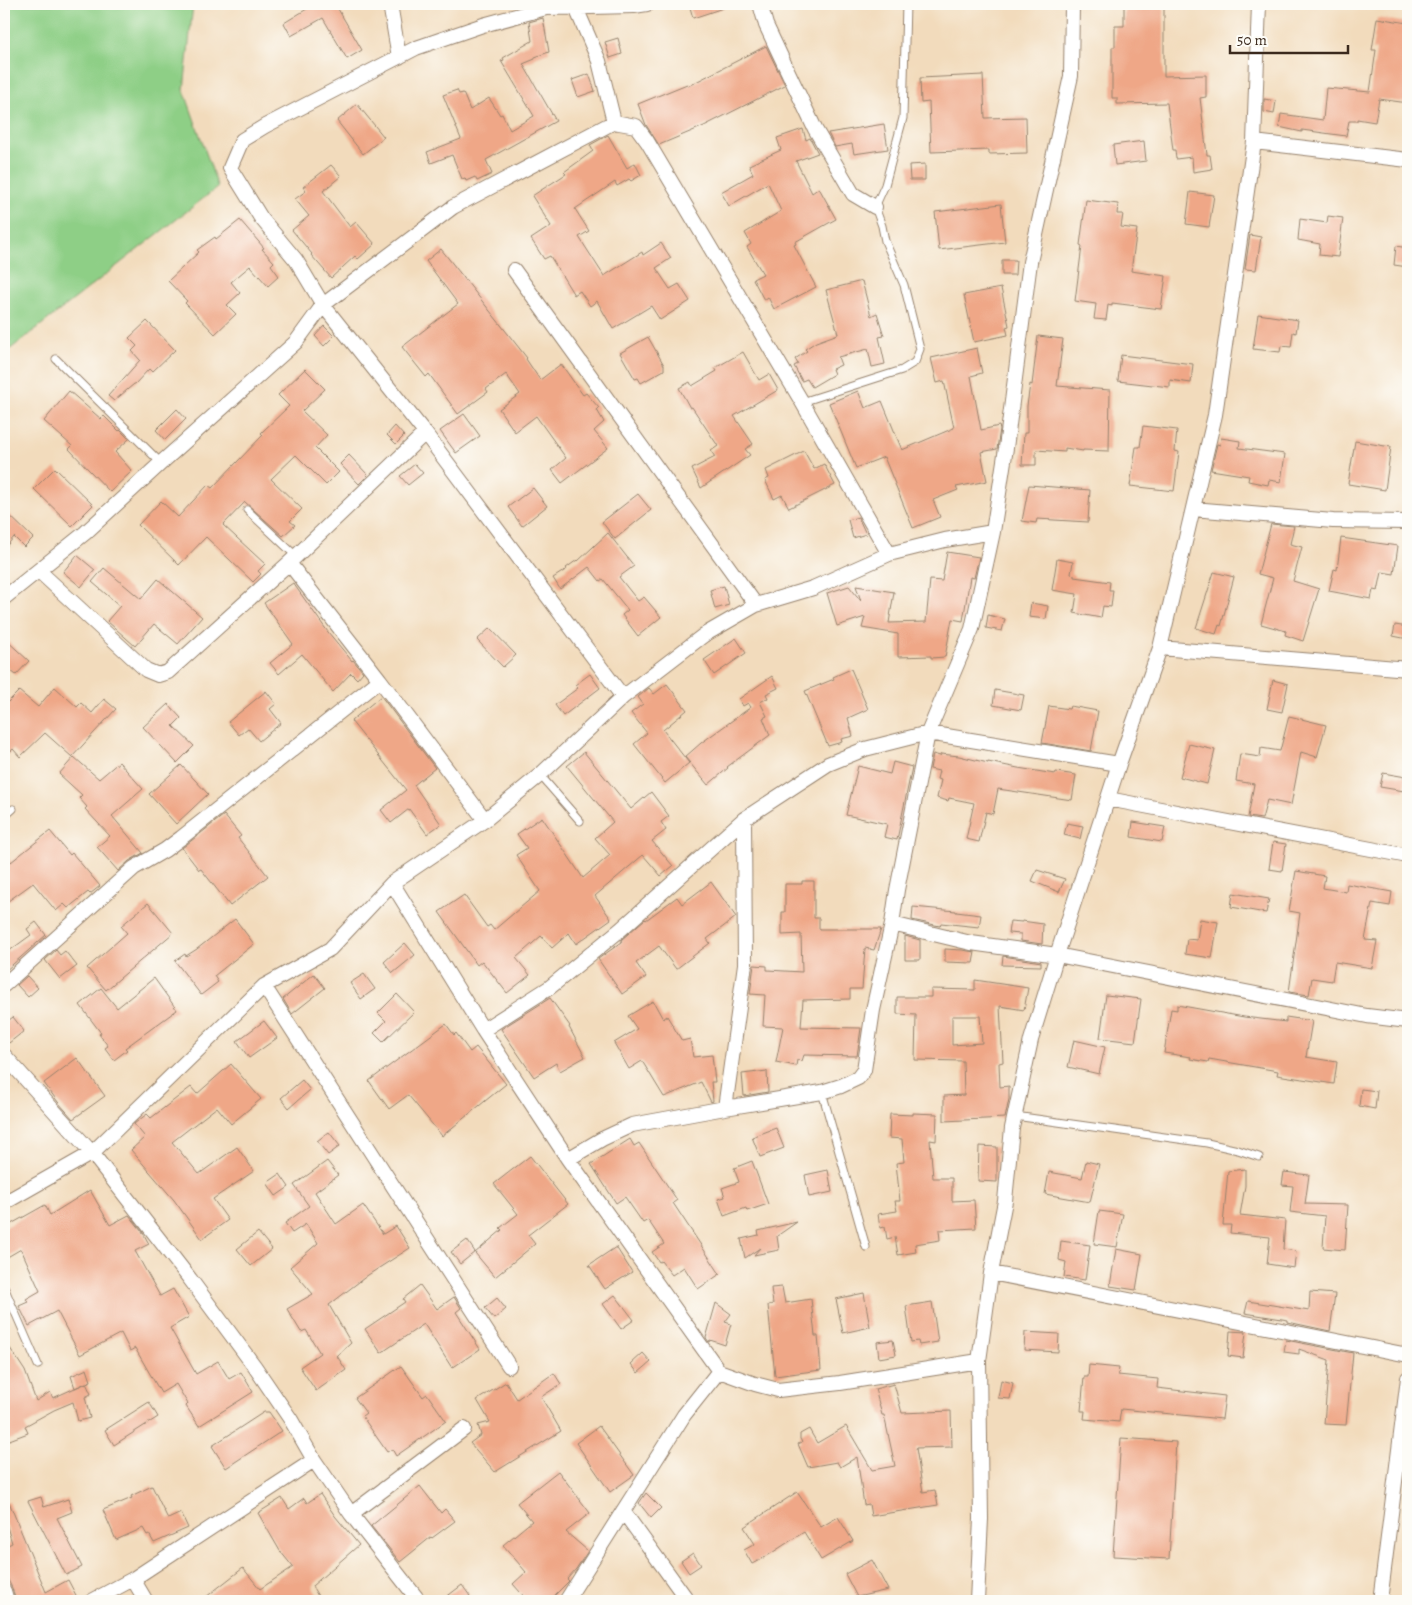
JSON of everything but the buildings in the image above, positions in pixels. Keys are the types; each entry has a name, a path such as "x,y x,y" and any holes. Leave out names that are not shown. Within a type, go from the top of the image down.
{"street":[{"path":"390,4 399,57"},
{"path":"623,697 425,433 323,305 296,260 261,218 230,168 242,140 265,126 416,48 492,23 546,8 647,4"},
{"path":"760,4 766,25 815,130 853,194 875,207"},
{"path":"568,1159 602,1139 632,1125 822,1092 858,1078 864,1070 873,1010 892,924 928,733 972,629 993,532 1030,262 1071,76 1072,4"},
{"path":"977,1601 981,1518 979,1361 991,1273 1005,1201 1012,1128 1031,1040 1057,955 1160,648 1215,415 1254,142 1259,4"},
{"path":"576,8 599,61 614,122"},
{"path":"4,598 85,533 296,342 323,305 453,208 614,122 636,126 647,141 802,402 889,554"},
{"path":"1254,142 1408,160"},
{"path":"514,270 756,605"},
{"path":"39,570 146,670 158,675 168,672 293,560 425,433"},
{"path":"1193,509 1333,521 1408,522"},
{"path":"4,1203 92,1153 264,986 330,949 392,883 485,820 540,775 623,697 704,635 756,605 813,588 889,554 945,540 993,532"},
{"path":"293,560 485,820"},
{"path":"1160,648 1408,669"},
{"path":"4,985 134,868 165,850 181,838 380,680"},
{"path":"483,1030 500,1021 556,982 620,930 744,819 828,764 865,749 928,733 1120,764"},
{"path":"1108,799 1408,856"},
{"path":"725,1108 745,964 744,819"},
{"path":"392,883 483,1030 568,1159 719,1371 778,1390 979,1361"},
{"path":"892,924 971,943 1057,955 1367,1016 1408,1021"},
{"path":"264,986 509,1366"},
{"path":"4,1055 92,1153 190,1279 291,1420 314,1460 351,1514 419,1601"},
{"path":"991,1273 1408,1355"},
{"path":"566,1601 684,1416 719,1371"},
{"path":"1380,1601 1408,1378"},
{"path":"351,1514 464,1429"},
{"path":"92,1601 133,1578 314,1460"},
{"path":"623,1511 688,1601"},
{"path":"133,1578 146,1601"},
{"path":"4,1591 8,1601"}],"lane":[{"path":"802,402 902,370 915,362 920,349 904,286 885,241 875,207 886,185 903,118 906,4"},
{"path":"56,359 161,463"},
{"path":"247,510 293,560"},
{"path":"540,775 580,821"},
{"path":"4,817 13,809"},
{"path":"822,1092 866,1247"},
{"path":"1015,1116 1208,1143 1259,1157"},
{"path":"4,1287 38,1365"}],"green space":[{"path":"4,4 193,4 184,90 218,187 4,354"}]}
